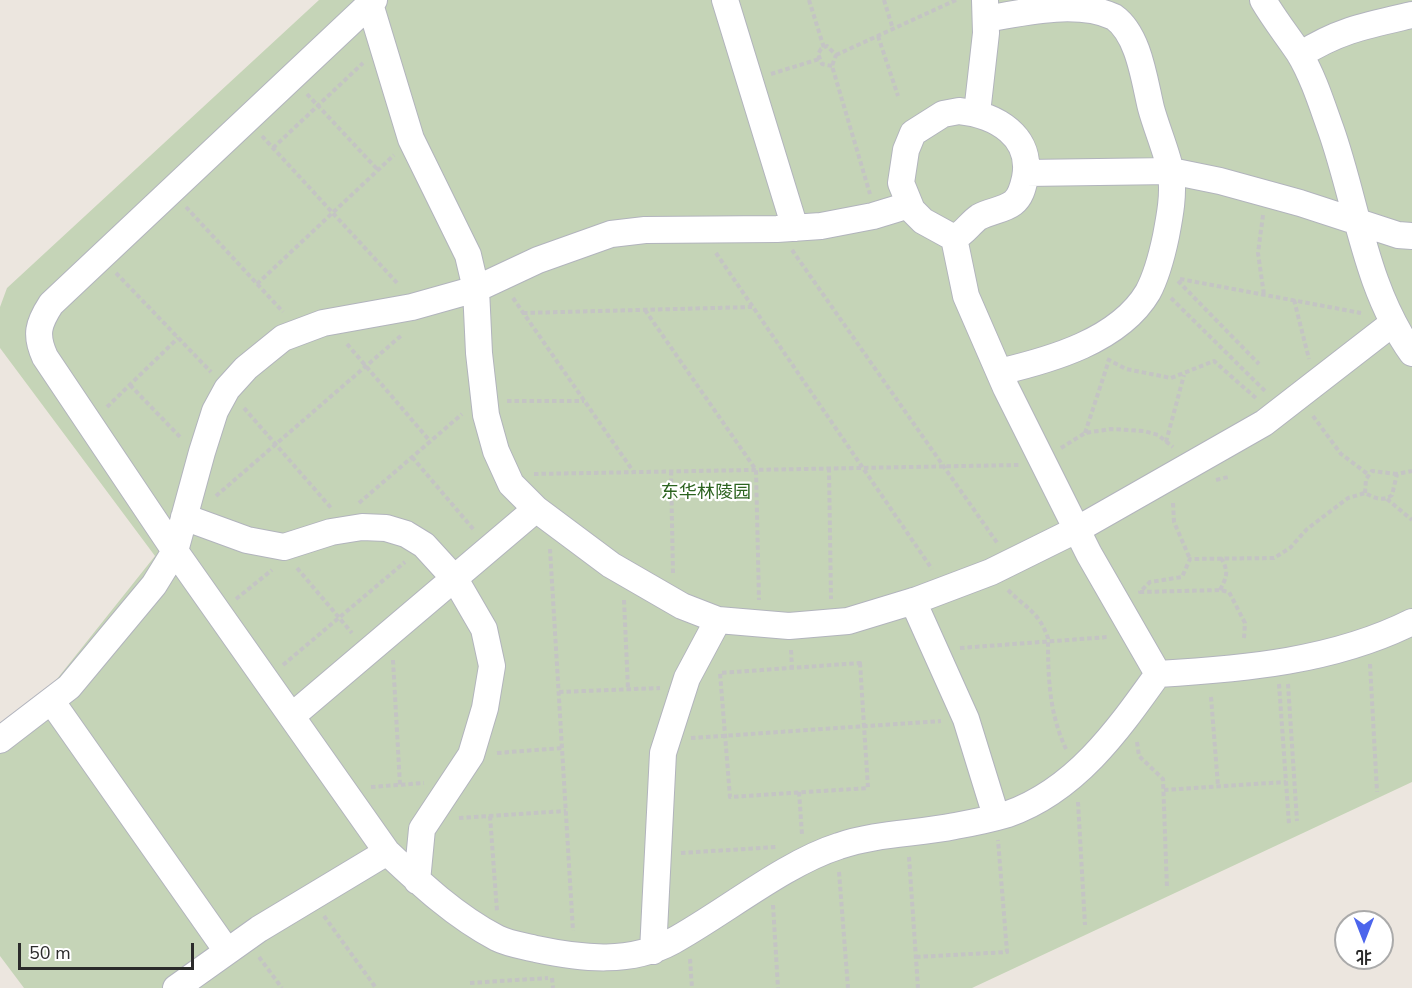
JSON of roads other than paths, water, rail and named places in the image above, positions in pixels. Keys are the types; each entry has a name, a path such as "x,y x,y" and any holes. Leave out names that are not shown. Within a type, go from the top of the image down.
{"lane":[{"path":"724,0 749,81 786,228"},
{"path":"1263,0 1299,55 1331,130 1382,319 1412,353"},
{"path":"1158,674 1127,718 1077,774 1042,797 996,816 953,826 837,846 771,881 653,951 622,957 575,956 499,939 467,920 417,881 387,852 175,551 89,424 45,357 38,341 38,327 51,304 372,2 411,139 468,255 476,289 484,398 496,450 511,484 542,514 623,573 673,602 718,620 759,625 832,624 913,601 1002,566 1078,529 1228,445 1283,410 1382,319"},
{"path":"977,113 985,10 1075,4 1096,9 1114,17 1129,32 1171,171 1170,217 1154,280 1131,312 1113,328 1094,339 1041,361 999,372"},
{"path":"1299,55 1329,37 1362,25 1412,15"},
{"path":"954,238 978,218 1015,202 1023,189 1026,173 1026,157 1021,141 1010,130 977,113 959,111 943,114 913,133 906,150 901,183 909,205 923,221 954,238 966,296 999,372 1089,554 1158,674"},
{"path":"1026,173 1171,171 1249,189 1398,235 1412,236"},
{"path":"0,740 69,687 126,622 154,585 175,551 215,411 227,389 262,353 283,338 299,330 329,322 426,303 476,289 538,260 611,234 645,230 821,226 877,215 909,205"},
{"path":"185,513 219,531 283,552 295,545 332,532 362,527 386,528 406,534 424,545 455,579 484,628 492,666 485,708 471,755 422,829 417,881"},
{"path":"292,716 490,549 542,514"},
{"path":"913,601 966,719 996,816"},
{"path":"653,951 663,753 684,687 718,620"},
{"path":"1158,674 1238,669 1282,662 1368,640 1412,622"},
{"path":"52,702 236,945"},
{"path":"176,988 236,945 387,852"}],"park label":[{"name":"东华林陵园","path":"706,494"}]}
